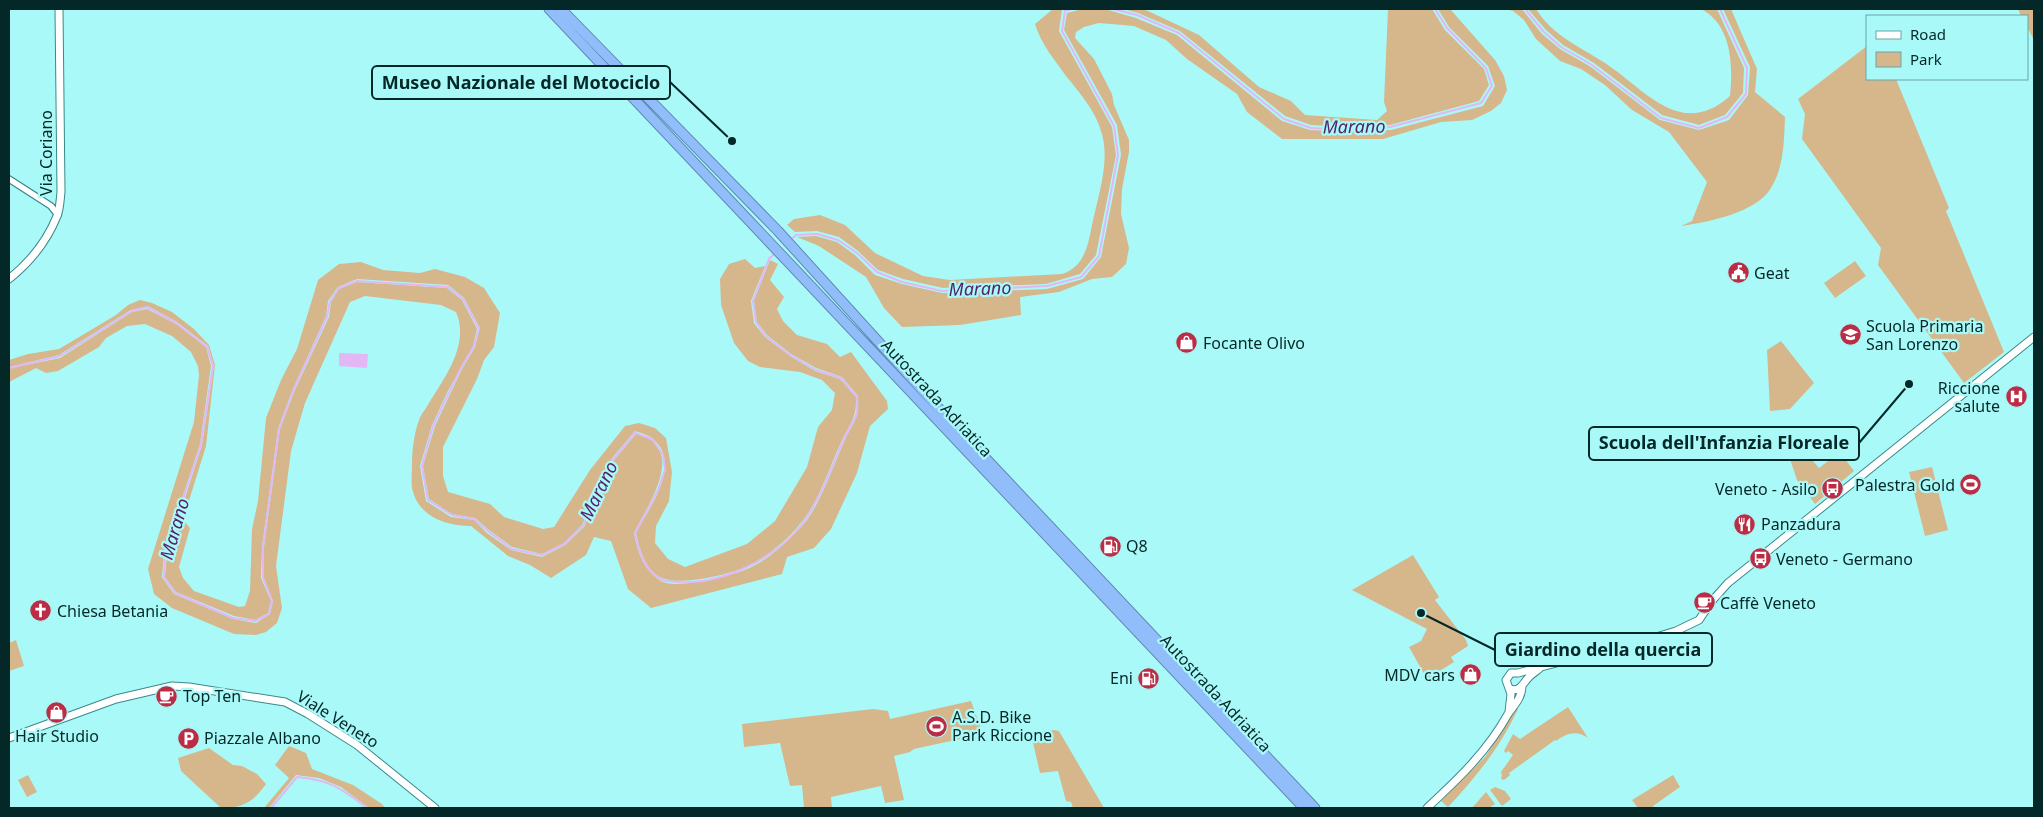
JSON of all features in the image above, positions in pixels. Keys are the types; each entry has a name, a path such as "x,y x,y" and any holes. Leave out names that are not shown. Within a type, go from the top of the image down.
{"highway":[{"name":"Autostrada Adriatica","path":"549,9 1304,808"},
{"name":"Autostrada Adriatica","path":"561,9 778,232 951,422 1315,808"}],"main road":[{"name":"Via Coriano","path":"9,280 36,252 58,215 61,192 59,9"},
{"path":"1517,701 1506,683 1507,677 1511,673 1518,673 1656,637 1700,620 1711,602 1728,583 2034,337"},
{"path":"1510,692 1522,685 1529,676 1543,666"},
{"path":"1427,808 1480,757 1498,733 1517,701 1523,678 1518,673"},
{"name":"Viale Veneto","path":"9,738 116,699 172,686 276,700 292,704 357,745 435,808"},
{"path":"1509,712 1510,692"}],"street":[{"path":"9,179 51,206 58,215"}],"green space":[{"path":"1053,9 1062,9 1059,31 1112,127 1116,155 1096,255 1080,274 1046,284 943,288 903,279 878,270 858,251 839,237 817,231 795,232 787,225 794,219 820,215 845,225 875,253 923,276 950,280 1062,274 1069,271 1080,261 1087,248 1102,178 1105,154 1101,131 1091,109 1044,45 1035,24"},
{"path":"1082,9 1105,9 1136,18 1177,35 1282,121 1310,130 1351,132 1391,130 1483,106 1495,86 1488,66 1449,27 1438,9 1450,9 1495,60 1504,76 1507,90 1501,103 1491,111 1472,120 1441,122 1383,139 1282,139 1247,112 1237,94 1187,59 1166,40 1134,26 1099,23 1084,27 1076,32 1075,38 1094,59 1112,94 1114,105 1129,140 1129,152 1122,189 1121,214 1129,248 1126,264 1112,277 1092,279 1059,292 1020,297 1021,315 960,325 902,327 884,308 866,277 819,246 797,237 816,236 837,242 855,255 875,275 902,284 942,293 1047,289 1083,279 1101,257 1121,155 1117,125 1064,30 1067,13"},
{"path":"1123,9 1148,11 1199,35 1259,87 1291,101 1305,115 1377,120 1387,111 1384,102 1388,9 1432,9 1445,30 1484,69 1489,85 1479,101 1390,125 1351,127 1311,125 1285,116 1180,31 1138,13"},
{"path":"1505,9 1522,9 1542,34 1560,49 1591,67 1660,120 1699,130 1729,120 1748,95 1750,67 1723,9 1731,9 1757,69 1755,92 1785,117 1781,163 1771,188 1764,197 1743,210 1717,219 1681,226 1692,221 1707,182 1669,132 1632,110 1605,85 1581,69 1560,61 1536,39 1524,20 1513,11"},
{"path":"1528,9 1536,9 1558,33 1605,63 1664,106 1679,112 1695,113 1712,108 1730,96 1730,59 1725,35 1711,16 1701,9 1717,9 1744,68 1743,93 1725,115 1699,125 1662,115 1594,63 1563,45 1546,30"},
{"path":"2018,9 2034,9 2033,38 2028,29 2028,15 2021,15"},
{"path":"1866,47 1866,80 1896,80 1949,208 1946,211 2004,352 1964,383 1878,265 1881,248 1802,139 1805,114 1798,99"},
{"path":"745,259 755,268 765,266 751,301 754,323 765,337 790,356 815,371 840,379 856,397 855,410 853,419 819,494 807,515 795,530 776,548 747,566 718,576 694,580 673,581 658,576 649,567 642,554 636,533 661,486 665,461 661,449 653,439 635,431 612,458 582,525 564,543 542,554 512,547 475,518 452,514 429,499 423,466 435,426 462,369 475,347 480,328 464,298 448,285 357,279 338,287 328,301 326,316 292,391 278,429 262,547 261,578 271,601 268,613 255,620 234,616 176,592 165,577 167,554 202,445 214,366 208,346 177,322 148,306 131,310 59,355 9,367 9,360 28,354 59,349 116,315 128,305 140,300 172,312 194,329 209,345 215,365 206,446 183,520 190,528 179,567 183,578 194,591 239,607 245,606 250,591 252,529 258,501 266,418 281,380 297,349 318,280 339,264 361,262 383,270 420,273 435,269 465,277 484,288 500,313 494,347 484,360 477,379 443,447 443,476 448,492 490,504 504,517 543,529 554,527 590,470 625,426 639,423 655,428 666,438 672,472 669,501 656,526 655,543 668,559 685,567 747,544 775,521 807,467 818,427 832,410 835,393 822,380 800,372 760,367 748,361 734,343 721,305 720,279 729,264"},
{"path":"770,260 778,264 770,280 784,297 777,309 783,321 797,335 827,344 840,357 851,352 887,401 888,409 870,426 857,473 831,529 814,548 787,557 782,574 651,608 628,589 611,541 594,537 586,555 551,578 530,565 508,556 471,526 443,522 434,518 420,506 412,488 412,454 416,431 421,416 454,360 460,336 460,324 456,312 441,305 365,296 350,302 305,403 291,451 276,566 282,608 277,623 266,632 256,635 234,634 172,608 154,594 148,569 194,422 199,375 198,366 191,352 172,336 145,324 127,326 106,338 99,347 58,371 46,373 36,368 9,382 9,370 11,368 60,358 132,312 147,309 176,324 206,347 211,366 200,444 164,553 162,577 174,594 233,619 256,623 270,614 273,601 264,578 264,547 280,429 294,392 329,317 331,302 339,289 357,282 447,288 462,300 477,329 473,346 432,425 420,466 426,501 451,517 474,520 487,533 511,550 542,557 565,545 584,527 614,460 636,434 651,440 659,449 662,460 658,486 634,533 642,560 661,581 679,584 704,581 754,566 776,551 801,527 820,498 858,413 858,396 842,377 816,368 791,354 767,335 757,322 754,301"},
{"path":"1855,261 1866,276 1835,298 1824,283"},
{"path":"1781,341 1814,383 1790,409 1770,411 1767,350"},
{"path":"1840,452 1854,471 1815,504 1797,480 1790,459 1808,455 1819,468"},
{"path":"1932,467 1948,530 1925,536 1909,472"},
{"path":"1413,555 1439,597 1435,600 1466,640 1468,646 1451,657 1454,662 1427,679 1409,647 1421,641 1427,629 1352,590"},
{"path":"16,640 24,666 9,671 9,643"},
{"path":"971,701 983,734 914,749 910,752 894,756 904,800 885,803 881,786 831,797 832,808 804,808 802,785 790,786 780,743 744,747 742,724 873,709 888,711 890,719"},
{"path":"1516,705 1518,709 1495,749 1478,773 1448,807 1441,801 1486,756"},
{"path":"1568,707 1588,738 1576,733 1555,740 1509,773 1510,775 1504,780 1501,779 1501,772 1513,755 1508,751 1506,753 1504,751 1513,734 1520,739"},
{"path":"1054,730 1059,731 1104,808 1073,808 1071,802 1066,801 1058,771 1040,773 1031,734"},
{"path":"289,746 306,753 312,769 353,785 385,808 369,808 341,787 319,778 296,775 269,808 264,808 289,778 275,765"},
{"path":"209,748 233,765 242,766 257,774 266,784 252,800 236,807 221,808 181,771 178,758"},
{"path":"28,775 37,792 27,797 18,780"},
{"path":"1673,775 1680,787 1653,806 1655,808 1638,808 1632,800"},
{"path":"1495,787 1505,791 1511,799 1502,806 1490,790"},
{"path":"1486,792 1495,804 1489,808 1472,808"}],"shaded area":[{"path":"339,353 368,354 367,368 339,366"}],"waterway":[{"name":"Marano","path":"790,240 796,235 817,234 838,240 857,253 877,272 902,282 942,291 1047,286 1081,277 1099,256 1118,155 1114,126 1062,31 1065,11 1071,9"},
{"name":"Marano","path":"1113,9 1137,15 1179,33 1284,119 1311,128 1351,130 1390,127 1481,103 1492,86 1486,68 1447,28 1435,9"},
{"name":"Marano","path":"1525,9 1544,32 1561,47 1592,65 1661,118 1699,128 1727,117 1746,94 1747,68 1720,9"},
{"name":"Marano","path":"9,368 60,356 132,311 147,307 176,323 207,347 213,366 201,444 165,554 164,577 175,593 233,618 255,621 269,614 272,601 263,578 263,547 279,429 293,391 327,317 330,301 339,288 357,281 448,287 463,299 479,329 474,346 461,368 433,426 422,466 428,500 452,515 474,519 512,549 542,555 564,544 583,526 613,459 635,433 652,439 663,455 665,470 658,490 635,533 643,560 651,572 663,580 695,582 712,579 746,567 763,559 791,537 802,524 825,485 844,439 857,414 857,397 841,378 816,370 790,355 766,336 756,322 753,301 769,259 775,253"},
{"path":"271,808 297,777 318,780 335,786 367,808"}],"place":[{"name":"Museo Nazionale del Motociclo","path":"732,141"},
{"name":"Geat","path":"1738,273"},
{"name":"Scuola Primaria San Lorenzo","path":"1850,335"},
{"name":"Focante Olivo","path":"1187,343"},
{"name":"Scuola dell'Infanzia Floreale","path":"1909,384"},
{"name":"Riccione salute","path":"2016,397"},
{"name":"Palestra Gold","path":"1971,485"},
{"name":"Veneto - Asilo","path":"1833,489"},
{"name":"Panzadura","path":"1745,524"},
{"name":"Q8","path":"1110,546"},
{"name":"Veneto - Germano","path":"1760,559"},
{"name":"Caffè Veneto","path":"1704,603"},
{"name":"Chiesa Betania","path":"41,611"},
{"name":"Giardino della quercia","path":"1421,613"},
{"name":"MDV cars","path":"1471,675"},
{"name":"Eni","path":"1149,678"},
{"name":"Top Ten","path":"167,696"},
{"name":"Hair Studio","path":"57,712"},
{"name":"A.S.D. Bike Park Riccione","path":"936,726"},
{"name":"Piazzale Albano","path":"188,738"}]}
